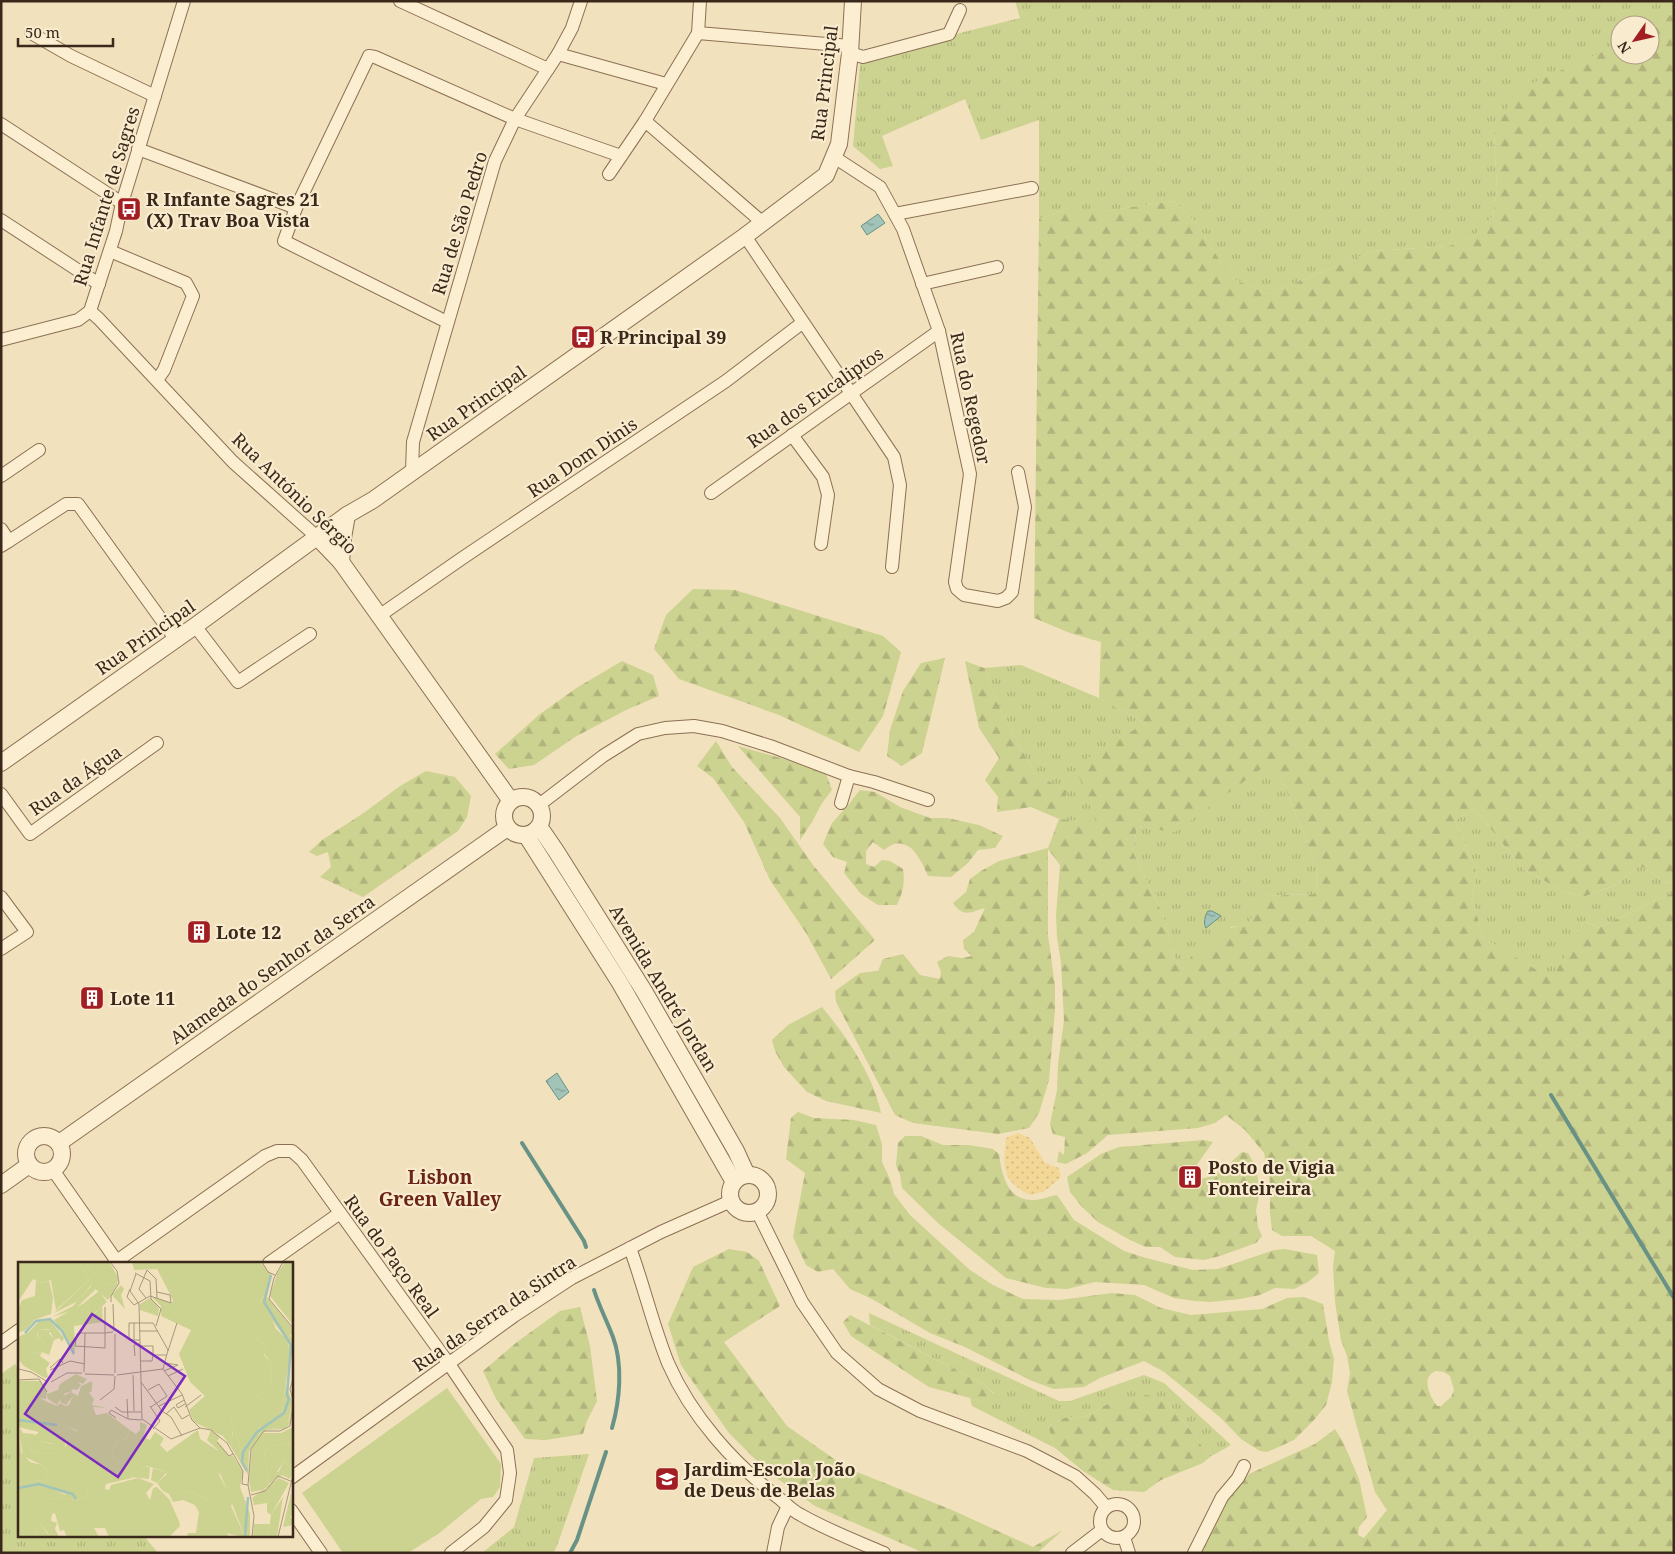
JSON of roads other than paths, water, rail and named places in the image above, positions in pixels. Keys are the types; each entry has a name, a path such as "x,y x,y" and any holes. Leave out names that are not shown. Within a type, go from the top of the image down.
{"street":[{"name":"Rua Infante de Sagres","path":"1,340 78,320 90,311 110,251 122,203 184,1"},
{"path":"400,1 548,69"},
{"name":"Rua de São Pedro","path":"412,471 413,442 495,161 515,119 558,54 572,28 580,1"},
{"path":"610,174 645,121 698,33 700,1"},
{"name":"Rua Principal","path":"2,761 176,640 317,537 373,500 745,236 826,175 840,144 853,1"},
{"path":"698,33 850,50 863,57 949,34 960,10"},
{"path":"32,33 72,56 155,96"},
{"path":"558,54 666,84"},
{"path":"447,322 284,241 296,208 369,56 515,119 621,156"},
{"path":"645,121 763,223"},
{"path":"1,124 122,203"},
{"path":"138,149 296,208"},
{"name":"Rua do Regedor","path":"834,157 880,187 903,229 939,331 970,474 955,582 957,589 964,595 998,601 1006,598 1012,592 1025,507 1018,472"},
{"path":"895,214 1032,188"},
{"path":"1,220 99,284"},
{"path":"745,236 894,457 900,485 892,567"},
{"path":"110,251 186,283 193,296 164,370 157,380"},
{"path":"922,284 997,267"},
{"name":"Rua António Sérgio","path":"90,311 233,462 317,537 341,562 511,801"},
{"name":"Rua Dom Dinis","path":"379,616 726,381 802,323"},
{"name":"Rua dos Eucaliptos","path":"711,493 939,331"},
{"path":"792,435 822,478 828,495 821,544"},
{"path":"1,476 39,450"},
{"path":"1,529 5,543 66,504 78,504 176,640"},
{"path":"341,562 343,538 348,516"},
{"path":"195,626 238,682 310,634"},
{"path":"539,805 603,756 638,734 664,728 694,726 722,731 772,747 849,776 874,782 928,800"},
{"name":"Rua da Água","path":"1,794 30,834 157,743"},
{"path":"840,803 849,776"},
{"path":"518,797 526,797 539,805 542,820 532,831 519,835 507,828 504,821 504,813 506,806 511,801 518,797"},
{"name":"Alameda do Senhor da Serra","path":"59,1144 507,828"},
{"name":"Avenida André Jordan","path":"532,831 620,983 741,1178"},
{"path":"1,897 27,932 1,949"},
{"path":"47,1136 54,1138 59,1144 62,1150 62,1158 54,1170 40,1172 34,1170 29,1165 26,1151 28,1144 33,1139 47,1136"},
{"name":"Rua do Paço Real","path":"54,1170 116,1262 265,1156 277,1151 292,1151 302,1160 449,1364 508,1450 510,1473 506,1500 484,1527 450,1553"},
{"path":"1,1185 29,1165"},
{"path":"754,1176 761,1179 768,1192 767,1200 757,1211 750,1213 742,1212 731,1202 731,1188 741,1178 754,1176"},
{"name":"Rua da Serra da Sintra","path":"292,1477 514,1316 572,1278 630,1248 731,1202"},
{"path":"757,1211 802,1302 837,1353 878,1389 920,1412 1027,1450 1074,1476 1093,1492 1106,1507"},
{"path":"270,1262 340,1213"},
{"path":"630,1248 666,1356 690,1404 720,1444 763,1486 800,1515 884,1553"},
{"path":"1,1343 18,1331"},
{"path":"1194,1553 1222,1497 1238,1478 1244,1466"},
{"path":"1120,1504 1126,1506 1132,1512 1134,1526 1124,1537 1112,1538 1102,1530 1100,1518 1106,1507 1120,1504"},
{"path":"773,1553 778,1527 788,1506"},
{"path":"292,1511 321,1553"},
{"path":"1072,1553 1102,1530"},
{"path":"1124,1537 1129,1553"}],"water":[{"path":"878,214 885,223 867,235 861,226"},
{"path":"1208,911 1221,916 1206,928 1205,920"},
{"path":"557,1073 569,1092 559,1100 546,1081"}],"waterway":[{"path":"1551,1095 1674,1298"},
{"path":"522,1143 586,1247"},
{"path":"594,1290 613,1337 618,1359 617,1406 612,1428"},
{"path":"570,1553 577,1540 606,1452"}],"place":[{"name":"R Infante Sagres 21 (X) Trav Boa Vista","path":"129,209"},
{"name":"R Principal 39","path":"583,337"},
{"name":"Lote 12","path":"199,932"},
{"name":"Lote 11","path":"92,998"},
{"name":"Posto de Vigia Fonteireira","path":"1190,1177"},
{"name":"Jardim-Escola João de Deus de Belas","path":"667,1479"}],"district":[{"name":"Lisbon Green Valley","path":"440,1188"}]}
